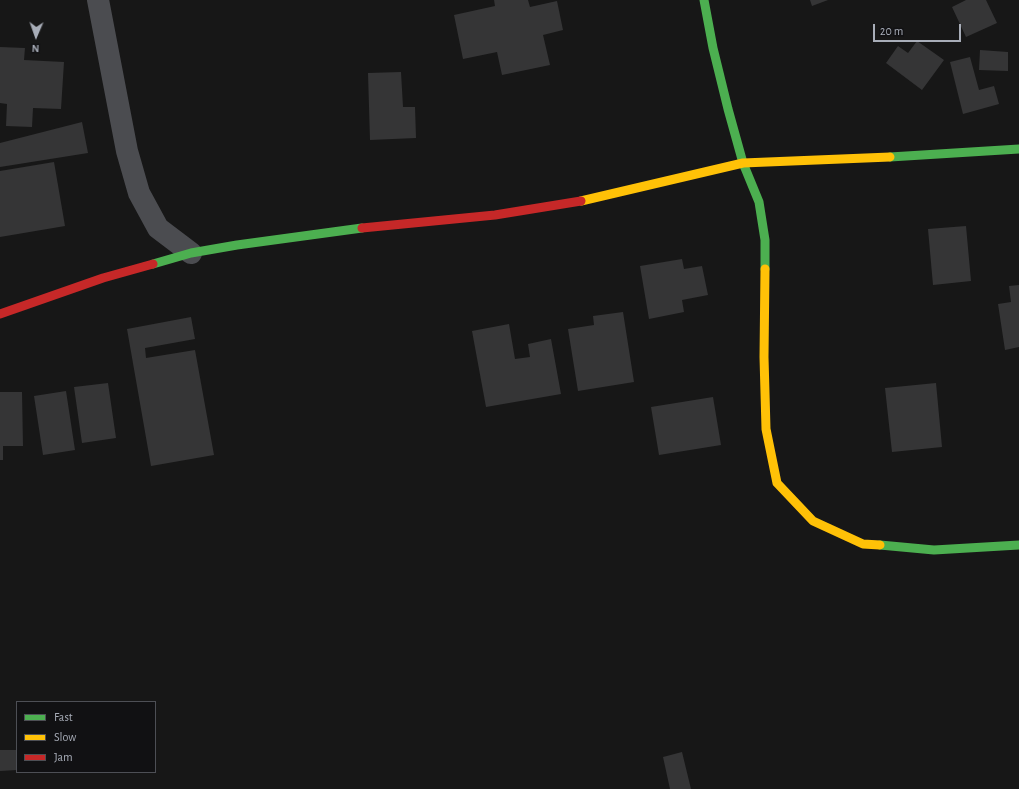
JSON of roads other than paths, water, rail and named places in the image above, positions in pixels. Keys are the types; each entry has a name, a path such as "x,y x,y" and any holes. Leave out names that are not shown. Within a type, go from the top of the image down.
{"street":[{"path":"98,0 127,151 139,193 158,228 191,253"},
{"path":"704,0 713,48 743,163 759,202 765,240 764,357 766,421 777,483 813,521 863,544 934,550 1019,545"},
{"path":"0,314 103,278 191,253 322,232 495,215 590,200 743,163 1019,149"}]}
